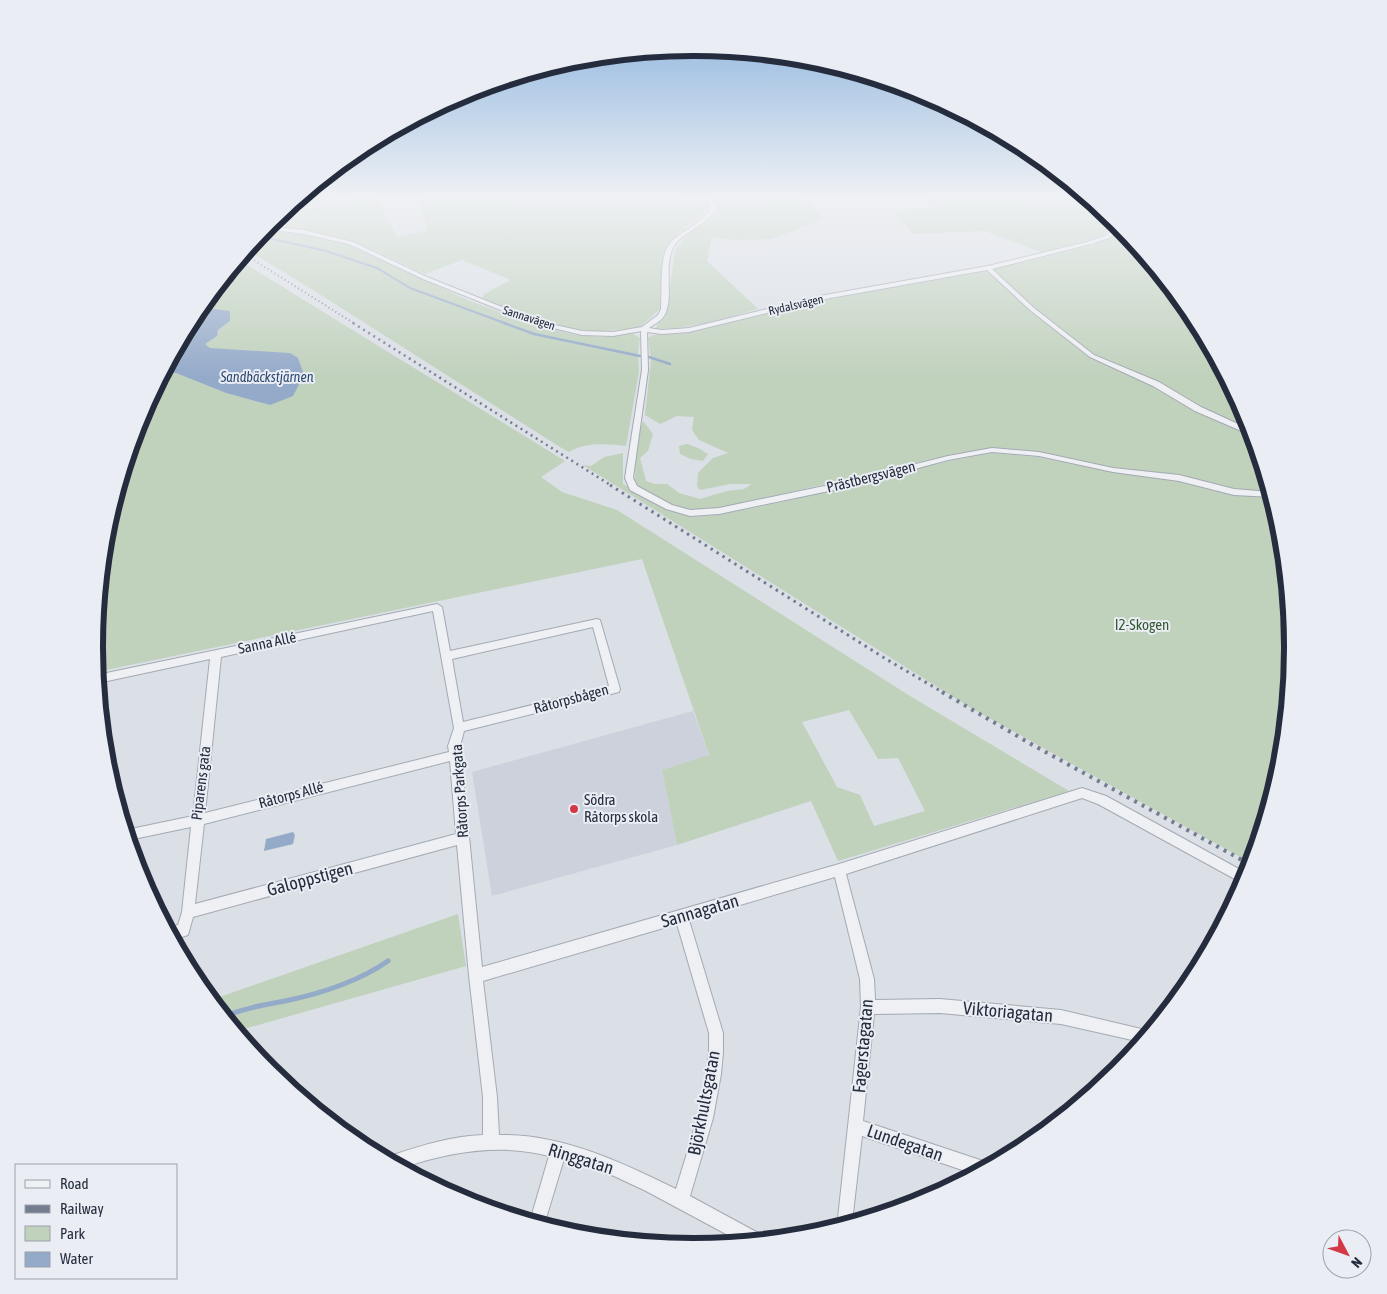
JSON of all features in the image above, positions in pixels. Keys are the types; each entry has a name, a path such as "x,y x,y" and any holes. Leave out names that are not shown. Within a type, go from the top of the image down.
{"street":[{"name":"Sannavägen","path":"382,257 425,278 535,322 582,333 613,334 644,329"},
{"path":"644,329 661,316 664,309 668,257"},
{"name":"Rydalsvägen","path":"644,329 654,332 689,330 825,298 988,268 1031,257"},
{"path":"988,268 1032,309 1092,356 1156,384 1198,409 1242,430"},
{"name":"Prästbergsvägen","path":"644,329 645,370 629,478 633,488 669,507 690,513 719,511 777,499 948,458 992,450 1039,454 1113,470 1180,478 1234,492 1264,494"},
{"name":"Sanna Allé","path":"104,678 436,607"},
{"name":"Råtorps Parkgata","path":"436,607 447,656 458,728 454,746 476,976"},
{"name":"Råtorpsbågen","path":"447,656 597,623 615,689 458,728"},
{"name":"Piparens gata","path":"188,912 216,654"},
{"name":"Råtorps Allé","path":"133,834 197,820 455,755"},
{"name":"Sannagatan","path":"476,976 839,870 1082,794 1102,800 1238,875"},
{"name":"Galoppstigen","path":"188,912 464,838"},
{"name":"Fagerstagatan","path":"839,870 867,979 868,1007 845,1218"},
{"path":"177,932 183,930 188,912"},
{"name":"Björkhultsgatan","path":"680,1201 694,1159 707,1108 717,1048 716,1033 682,917"},
{"path":"476,976 490,1097 491,1141"},
{"name":"Viktoriagatan","path":"868,1007 940,1006 1061,1017 1140,1035"},
{"name":"Lundegatan","path":"856,1126 975,1166"},
{"name":"Ringgatan","path":"401,1161 464,1143 491,1141 559,1149 613,1167 745,1235"},
{"path":"539,1217 559,1149"}],"shaded area":[{"name":"Södra Råtorps skola","path":"693,711 709,756 662,770 677,845 492,896 472,772"}],"green space":[{"path":"259,257 375,257 468,300 532,324 576,335 603,337 632,333 640,338 638,352 639,371 626,446 589,445 569,452"},
{"path":"389,257 664,257 660,309 639,328 594,332 573,329 537,319 482,299 484,294 511,280 462,260 425,274"},
{"path":"674,257 708,257 707,261 758,309 695,325 656,329 657,324 666,316"},
{"path":"1043,257 1138,257 1185,319 1205,352 1239,421 1253,457 1264,492 1231,489 992,448 932,459 713,509 685,509 659,500 639,488 635,480 636,443 643,421 653,434 648,451 640,458 646,481 655,484 667,484 679,493 700,499 727,491 744,489 752,484 730,484 700,490 697,486 698,473 713,458 728,453 699,440 692,430 694,417 677,416 660,424 645,415 651,360 648,338 653,335 689,333 825,300 987,271"},
{"path":"244,263 565,461 541,477 562,492 617,510 910,696 1069,791 838,861 811,801 677,845 662,770 709,755 642,559 104,670 104,608 114,532 134,457 148,421 171,372 226,393 270,405 204,344 216,336 218,330 230,321 230,311 210,308","holes":["849,710 878,759 898,758 925,811 874,826 860,795 837,787 802,722"]},
{"path":"687,444 708,454 703,461 691,459 680,454 679,446"},
{"name":"I2-Skogen","path":"623,453 623,484 675,512 691,517 718,515 782,502 949,461 992,453 1038,457 1113,472 1181,481 1236,495 1265,497 1273,532 1283,608 1283,686 1273,762 1264,800 1244,859 971,708 583,465 591,466 604,457"},
{"path":"458,914 466,966 243,1029 218,998"}],"water":[{"name":"Sandbäckstjärnen","path":"210,308 230,311 230,321 218,330 217,336 205,344 210,348 290,353 298,358 304,375 293,396 270,405 226,393 171,372"},
{"path":"293,832 295,835 293,844 264,851 266,839"}],"waterway":[{"path":"345,257 377,268 410,288 507,324"},
{"path":"504,323 534,334 640,356"},
{"path":"649,357 670,364"},
{"path":"231,1014 325,991 352,981 388,961"}],"railway":[{"path":"249,257 355,324"},
{"path":"353,323 612,486"},
{"path":"610,485 886,659 944,693"},
{"path":"942,692 1031,744 1244,861"}],"place":[{"name":"Södra Råtorps skola","path":"574,809"}]}
